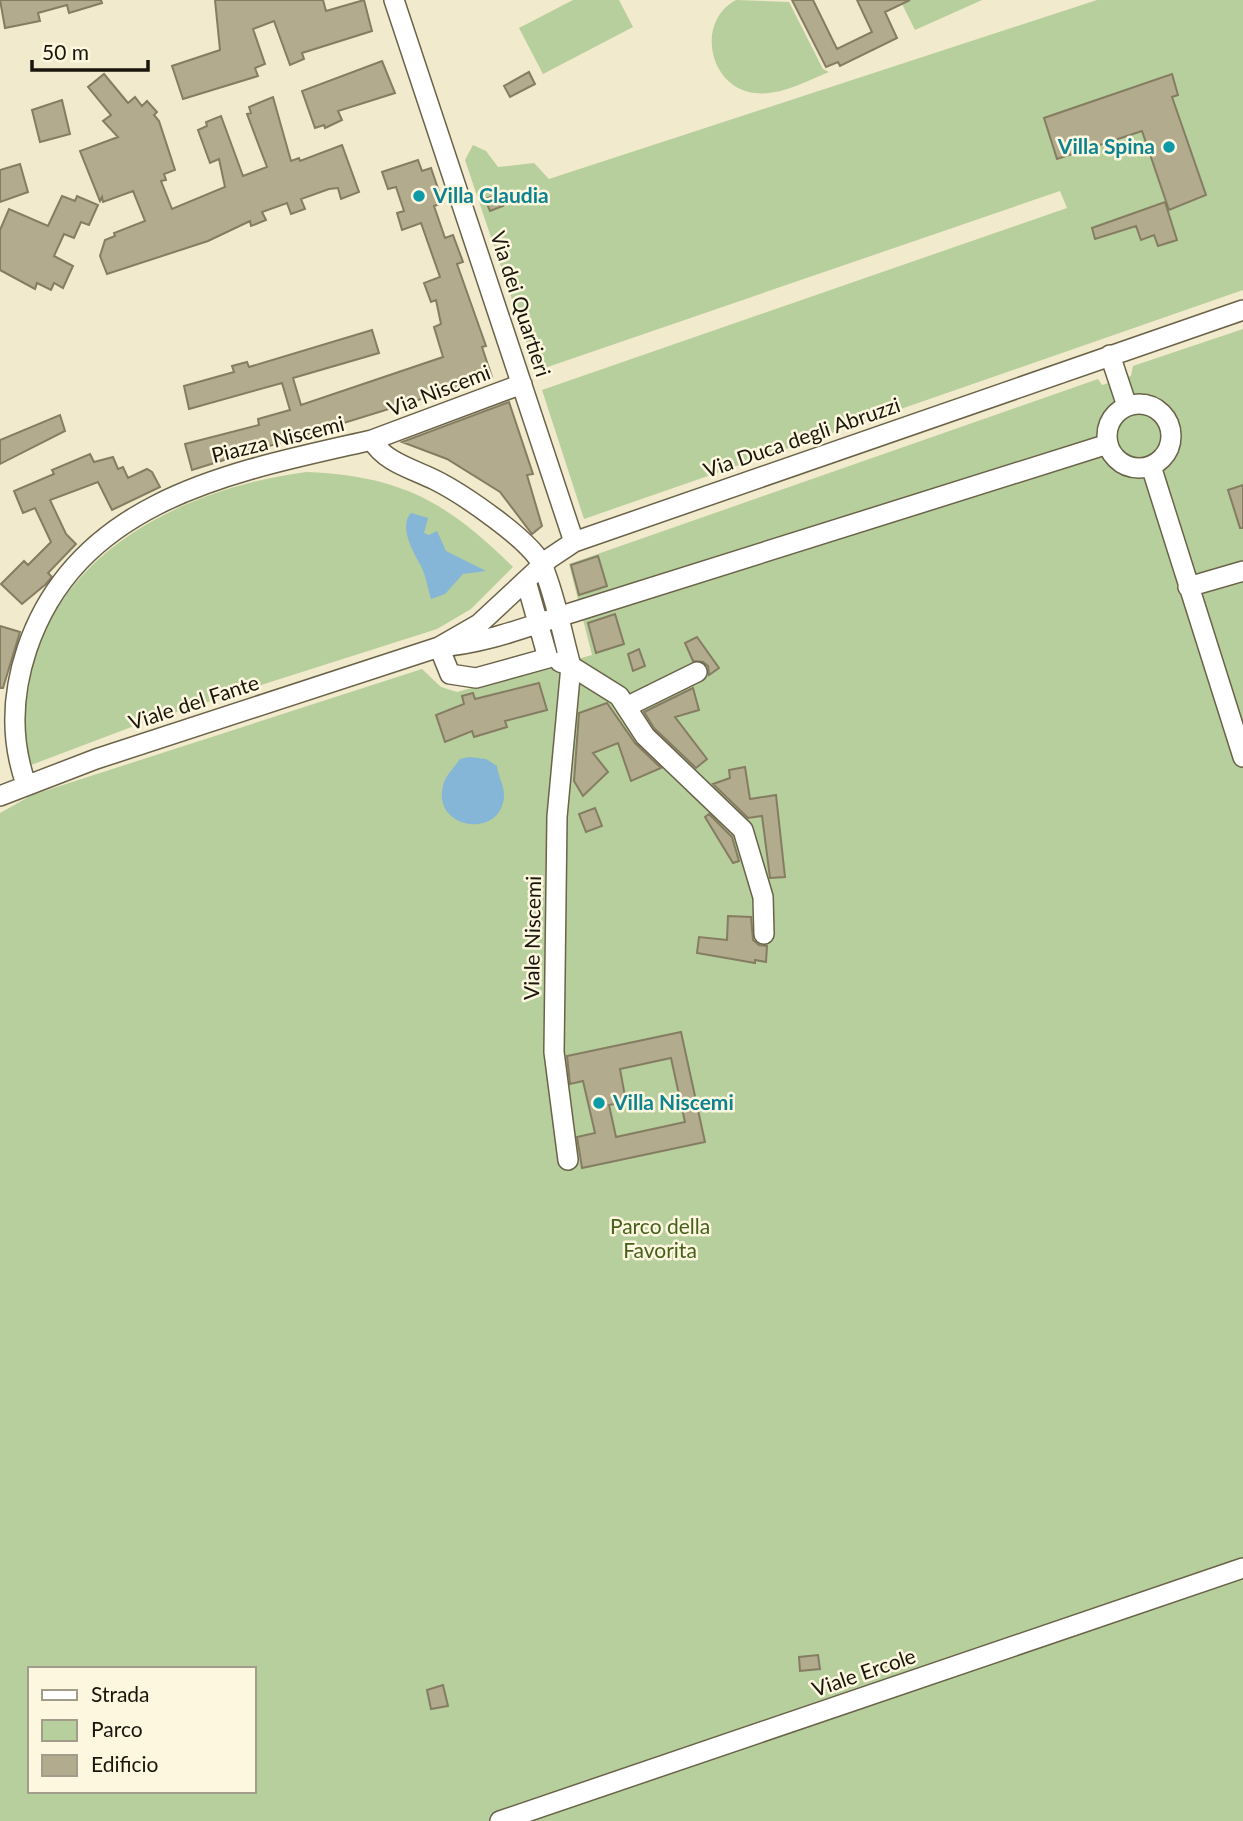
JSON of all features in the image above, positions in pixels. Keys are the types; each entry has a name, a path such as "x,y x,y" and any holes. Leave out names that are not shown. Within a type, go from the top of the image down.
{"street":[{"name":"Via dei Quartieri","path":"394,0 575,542"},
{"name":"Via Duca degli Abruzzi","path":"405,659 439,647 479,624 543,564 575,542 1243,310"},
{"path":"1110,355 1127,406"},
{"name":"Via Niscemi","path":"372,440 522,384"},
{"path":"1145,404 1154,407 1161,412 1171,428 1172,437 1166,455 1151,466 1129,467 1120,462 1108,444 1109,426 1119,411 1127,406 1145,404"},
{"name":"Piazza Niscemi","path":"26,784 16,747 14,721 21,666 46,606 80,560 128,521 213,479 372,440 384,456 441,483 478,506 512,533 543,564"},
{"path":"764,934 763,897 743,830 645,736 619,696 571,666 548,658 476,678 450,674 439,647 476,645 1108,444"},
{"path":"1151,466 1243,757"},
{"path":"543,564 571,666"},
{"path":"1188,587 1243,571"},
{"path":"526,581 548,658"},
{"name":"Viale del Fante","path":"0,796 26,784 149,741 405,659"},
{"name":"Viale Niscemi","path":"568,1160 554,1052 557,817 571,666"},
{"path":"626,707 696,672"},
{"name":"Viale Ercole","path":"500,1821 1243,1568"}],"green space":[{"path":"573,0 619,0 633,27 543,74 519,28"},
{"path":"736,0 789,2 823,69 829,72 793,87 764,93 739,88 727,79 718,67 712,38 715,23 723,10"},
{"path":"900,0 982,0 915,30"},
{"path":"1097,0 1243,0 1243,290 584,519 542,390 1067,208 1060,191 536,371 465,160 473,145 486,151 498,167 534,163 549,179"},
{"name":"Parco della Favorita","path":"1243,329 1243,1821 0,1821 0,813 32,795 422,669 441,687 457,692 592,655 569,564 1098,379 1102,385 1131,376 1133,366"},
{"path":"306,472 369,479 420,496 466,525 513,567 471,609 437,629 142,723 31,765 26,745 25,712 30,680 44,634 67,595 96,561 132,533 173,511 216,493 261,480"}],"water":[{"path":"411,513 428,518 424,533 429,535 437,531 446,551 486,571 463,574 445,594 431,599 407,532 407,519"},
{"path":"460,759 486,759 497,766 503,789 500,811 480,824 456,820 447,812 442,801 443,786 448,775"}],"building":[{"path":"0,0 101,0 102,3 69,13 67,5 38,13 40,21 5,28"},
{"path":"215,0 323,0 326,11 364,0 372,31 302,53 304,59 290,65 274,21 253,29 265,64 255,68 258,76 183,99 172,66 220,50"},
{"path":"792,0 813,0 837,49 872,32 857,0 910,0 885,12 897,38 840,66 838,62 826,67"},
{"path":"382,61 395,93 338,111 342,120 325,128 324,125 315,128 302,91"},
{"path":"529,72 535,84 510,97 504,86"},
{"path":"104,74 128,103 135,97 142,106 147,101 157,112 154,115 159,121 175,170 164,174 166,180 161,181 172,209 225,187 219,159 210,163 198,130 207,126 206,122 221,116 243,176 267,167 247,114 251,113 249,107 273,97 291,161 299,158 300,161 342,145 359,192 341,199 338,188 329,189 301,199 305,209 291,214 287,203 262,212 266,220 251,226 250,221 208,241 107,274 100,256 105,240 115,236 114,233 145,221 133,191 103,202 102,197 100,201 80,151 118,137 103,121 111,115 88,87"},
{"path":"1172,74 1178,95 1172,97 1206,195 1169,210 1142,131 1057,159 1044,118"},
{"path":"62,100 70,134 40,142 32,110"},
{"path":"418,160 422,171 431,168 443,203 434,206 445,238 453,235 463,262 457,264 486,346 482,347 492,377 192,470 185,444 259,425 258,419 290,410 282,383 189,409 184,386 234,372 232,366 247,362 249,367 372,330 379,353 293,378 301,405 443,357 434,327 441,324 436,300 431,302 424,283 440,277 421,223 402,230 397,213 404,211 396,187 388,189 382,172"},
{"path":"20,164 28,192 0,202 0,170"},
{"path":"498,194 503,206 490,211 485,199"},
{"path":"62,196 75,201 77,196 98,205 89,225 81,222 74,238 64,234 54,256 73,266 63,288 54,283 51,290 37,283 35,289 0,270 0,230 9,209 48,226"},
{"path":"1165,202 1177,240 1158,246 1154,235 1141,240 1136,226 1095,239 1092,228"},
{"path":"509,402 533,474 527,475 542,526 532,534 500,492 447,459 402,442"},
{"path":"60,415 65,431 0,464 0,440"},
{"path":"90,454 94,462 113,457 118,469 123,467 128,478 147,469 152,472 160,487 112,510 98,482 50,500 66,534 76,544 48,573 52,577 46,584 22,604 1,584 24,561 28,565 51,542 35,508 23,513 14,491 54,474 52,470"},
{"path":"1243,485 1243,528 1240,528 1228,490"},
{"path":"598,556 607,586 579,595 571,565"},
{"path":"615,614 624,644 596,653 588,623"},
{"path":"0,626 20,632 3,688 0,688"},
{"path":"697,637 719,668 709,675 708,666 703,662 693,661 685,643"},
{"path":"639,649 645,666 633,671 628,654"},
{"path":"539,683 547,710 505,721 507,727 474,737 472,731 445,742 436,715 464,704 462,696 473,693 475,699"},
{"path":"693,688 699,710 675,717 707,759 696,768 654,728 644,712"},
{"path":"607,703 635,743 661,768 631,781 618,743 593,753 608,772 583,796 574,781 579,713"},
{"path":"745,767 750,799 776,795 785,877 770,878 762,816 748,818 713,784 730,778 729,770"},
{"path":"595,808 602,826 586,832 579,814"},
{"path":"709,814 732,837 739,861 733,863 705,817"},
{"path":"728,916 751,917 753,940 759,945 767,946 766,962 755,960 755,963 697,953 699,937 727,940"},
{"name":"Villa Niscemi","path":"681,1032 705,1142 582,1168 577,1137 595,1133 583,1081 570,1084 567,1056","holes":["671,1058 685,1122 616,1137 609,1105 626,1102 620,1069"]},
{"path":"818,1655 820,1669 800,1671 799,1657"},
{"path":"443,1685 448,1706 431,1709 427,1690"}],"place":[{"name":"Villa Spina","path":"1169,147"},
{"name":"Villa Claudia","path":"419,196"},
{"name":"Villa Niscemi","path":"599,1103"}]}
